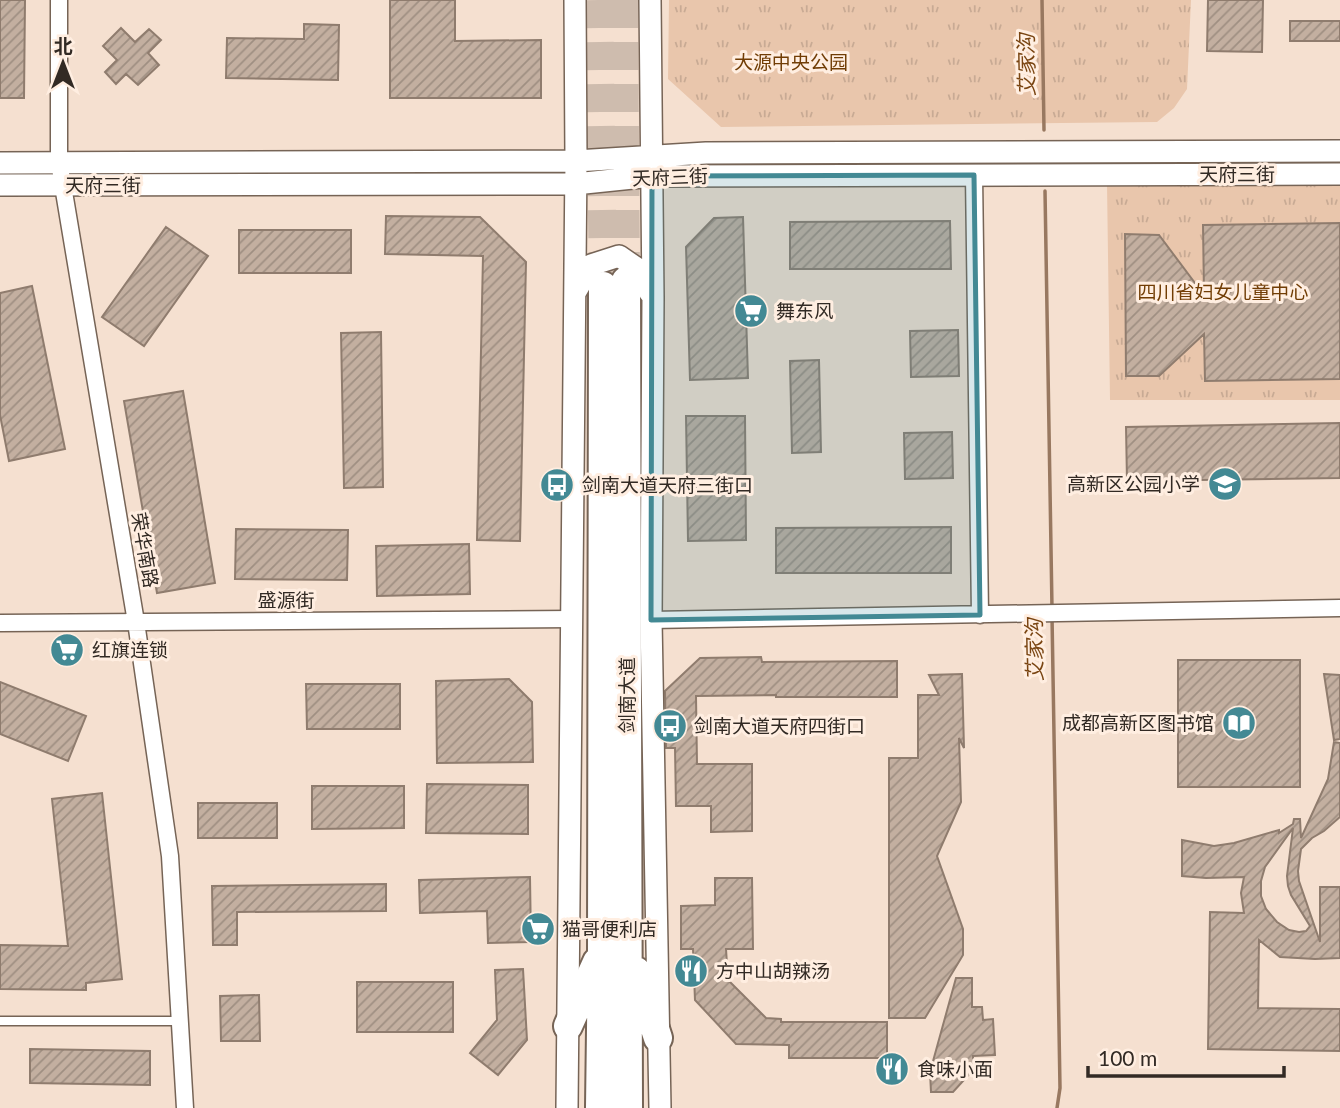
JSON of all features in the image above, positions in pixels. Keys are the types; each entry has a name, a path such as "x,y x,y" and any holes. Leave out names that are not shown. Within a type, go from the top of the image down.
{"highway":[{"name":"剑南大道","path":"615,283 615,949 628,1108"},
{"name":"剑南大道","path":"600,1108 615,949"},
{"path":"568,1026 615,949"},
{"path":"615,949 658,1038"}],"street":[{"name":"荣华南路","path":"59,0 61,185 136,622 170,856 185,1108"},
{"path":"567,1108 576,161 575,0"},
{"path":"650,0 653,298 651,620 660,1108"},
{"name":"天府三街","path":"0,185 575,184 651,165 734,152 1340,151"},
{"name":"天府三街","path":"0,163 576,161 974,175 1340,174"},
{"path":"974,175 980,615"},
{"path":"575,294 591,265 619,256 638,269 653,298"},
{"path":"651,620 1340,608"},
{"name":"盛源街","path":"0,623 572,619"}],"lane":[{"path":"0,1021 180,1020"}],"highlighted area":[{"path":"974,175 980,615 651,620 652,176"}],"green space":[{"name":"大源中央公园","path":"669,0 1191,0 1187,89 1174,108 1157,122 721,127 668,79"},
{"name":"四川省妇女儿童中心","path":"1107,184 1340,184 1340,400 1110,400"}],"building":[{"path":"0,0 25,0 24,98 0,98"},
{"path":"390,0 455,0 455,41 541,40 541,98 390,98"},
{"path":"1208,0 1263,0 1262,52 1207,51"},
{"path":"1290,21 1340,21 1340,41 1290,41"},
{"path":"304,24 339,25 338,80 226,78 227,38 304,39"},
{"path":"121,28 135,42 149,29 161,40 148,53 159,65 138,85 126,74 116,84 105,72 117,60 103,46"},
{"path":"386,216 480,217 526,262 520,541 477,540 483,256 385,254"},
{"path":"743,217 748,378 690,380 686,247 714,218"},
{"path":"950,221 951,269 790,269 790,222"},
{"name":"四川省妇女儿童中心","path":"1340,223 1340,379 1205,381 1204,334 1159,376 1126,376 1125,234 1159,235 1204,295 1203,225"},
{"path":"166,227 208,256 144,346 102,317"},
{"path":"239,230 351,230 351,273 239,273"},
{"path":"32,286 65,449 9,461 0,415 0,293"},
{"path":"958,330 959,376 911,377 910,331"},
{"path":"381,332 383,487 344,488 341,333"},
{"path":"819,360 821,452 792,453 790,361"},
{"path":"183,391 215,583 157,593 124,401"},
{"path":"686,416 745,416 746,540 688,541"},
{"path":"1340,423 1340,478 1127,481 1126,427"},
{"path":"952,432 953,478 905,479 904,433"},
{"path":"951,527 951,573 776,573 776,528"},
{"path":"236,529 348,530 347,580 235,579"},
{"path":"469,544 470,594 377,596 376,546"},
{"path":"761,657 762,662 897,661 897,697 696,696 697,764 752,764 752,831 711,832 711,806 676,806 675,748 666,748 665,691 700,658"},
{"name":"成都高新区图书馆","path":"1178,660 1300,660 1300,787 1178,787"},
{"path":"962,674 964,748 959,738 961,802 937,856 963,929 963,955 925,1018 889,1018 889,758 918,758 918,695 939,695 929,675"},
{"path":"1324,674 1340,675 1340,739 1334,740"},
{"path":"509,679 532,702 533,762 437,763 436,681"},
{"path":"0,682 86,716 68,761 0,734"},
{"path":"306,684 400,684 400,729 307,729"},
{"path":"1334,742 1340,743 1340,817 1301,849 1298,871 1320,942 1320,887 1340,887 1340,958 1280,957 1259,940 1258,1008 1340,1009 1340,1051 1208,1049 1210,912 1244,913 1241,893 1244,877 1182,876 1182,840 1214,846 1234,843 1279,830 1279,833 1293,824 1294,819 1300,819 1301,838 1328,779","holes":["1293,828 1287,876 1291,895 1310,926 1306,931 1289,930 1277,922 1266,909 1261,896 1265,867"]},
{"path":"427,784 528,785 528,834 426,833"},
{"path":"312,786 404,786 404,828 312,829"},
{"path":"102,793 122,979 86,983 86,990 0,989 0,945 68,946 52,799"},
{"path":"198,803 277,803 277,838 198,838"},
{"path":"530,877 531,942 488,943 487,911 420,913 419,880"},
{"path":"715,878 752,878 753,949 726,949 728,980 766,1018 781,1019 781,1022 887,1022 887,1058 789,1058 789,1045 736,1044 695,1000 693,949 681,949 681,906 715,905"},
{"path":"386,884 386,911 237,912 237,945 213,945 212,886"},
{"path":"523,969 527,1040 498,1075 470,1053 497,1020 495,970"},
{"path":"956,978 972,978 972,1007 982,1007 983,1020 993,1019 995,1055 973,1056 973,1070 953,1092 931,1092 930,1072"},
{"path":"357,982 453,982 453,1032 357,1032"},
{"path":"259,995 260,1041 221,1041 220,996"},
{"path":"30,1049 150,1051 150,1085 30,1083"}],"waterway":[{"name":"艾家沟","path":"1042,0 1044,130"},
{"name":"艾家沟","path":"1045,191 1052,608"},
{"name":"艾家沟","path":"1052,616 1060,1088 1057,1108"}],"tunnel":[{"path":"599,0 603,286"},
{"path":"624,0 626,281"}],"place":[{"name":"舞东风","path":"751,311"},
{"name":"高新区公园小学","path":"1225,484"},
{"name":"剑南大道天府三街口","path":"557,485"},
{"name":"红旗连锁","path":"67,650"},
{"name":"成都高新区图书馆","path":"1239,723"},
{"name":"剑南大道天府四街口","path":"670,726"},
{"name":"猫哥便利店","path":"538,929"},
{"name":"方中山胡辣汤","path":"691,971"},
{"name":"食味小面","path":"892,1069"}]}
